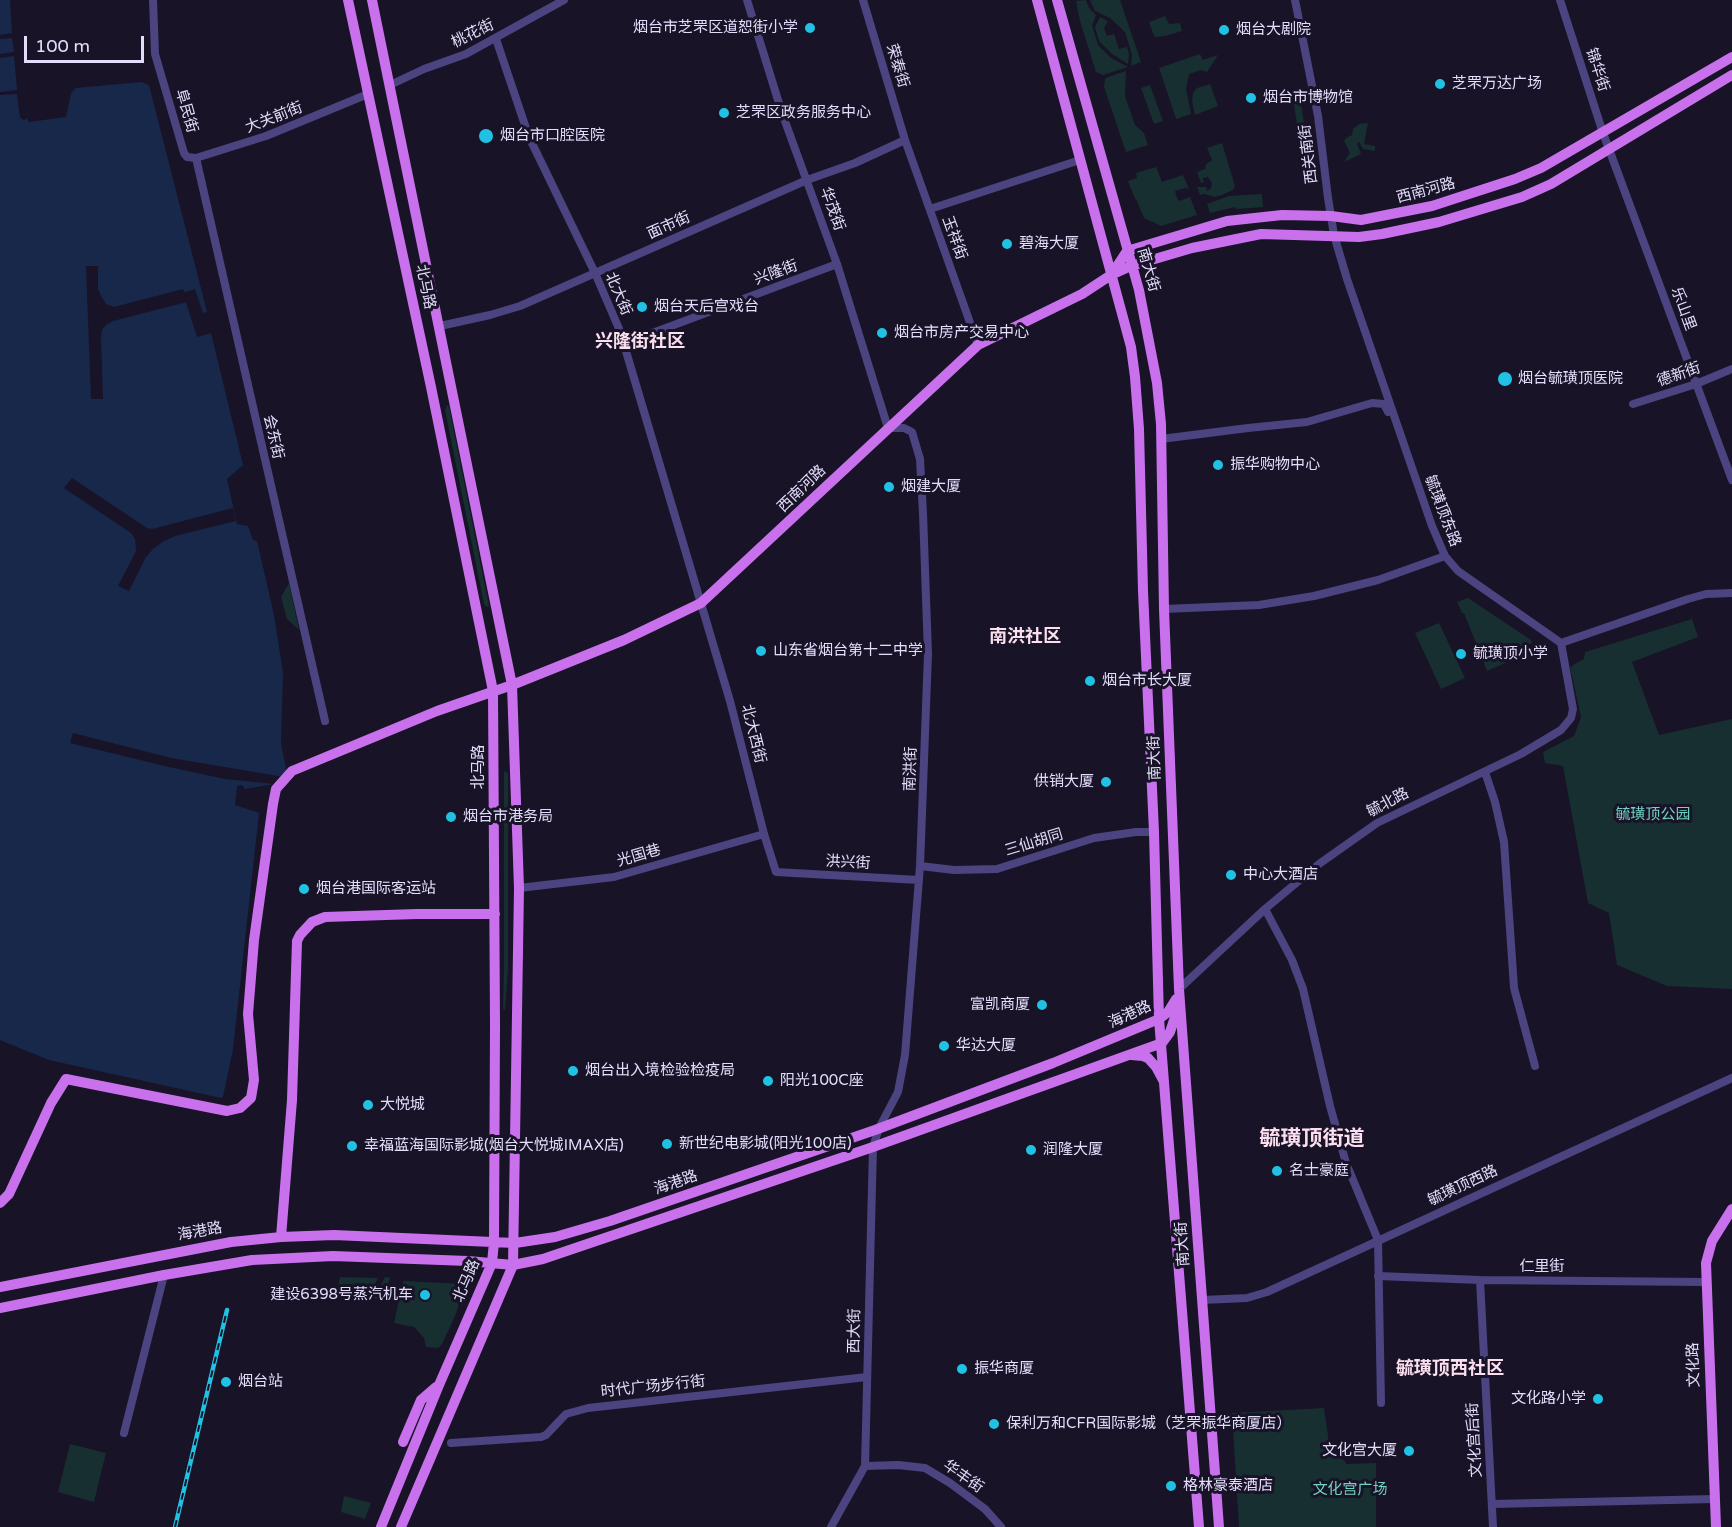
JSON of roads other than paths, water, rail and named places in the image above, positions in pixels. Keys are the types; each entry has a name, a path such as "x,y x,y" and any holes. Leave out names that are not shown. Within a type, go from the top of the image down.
{"main road":[{"name":"北马路","path":"348,0 429,375 493,691 495,914 494,1242 492,1263 381,1527"},
{"name":"北马路","path":"372,0 512,685 519,888 513,1265 401,1527"},
{"name":"南大街","path":"1038,0 1131,347 1137,409 1155,832 1159,1019 1199,1527"},
{"name":"南大街","path":"1057,0 1139,290 1157,383 1161,439 1164,609 1179,989 1219,1527"},
{"name":"西南河路","path":"1111,274 1127,251 1227,221 1282,215 1331,216 1361,220 1432,206 1532,172 1604,133 1732,57"},
{"name":"西南河路","path":"0,1203 9,1194 51,1103 66,1079 211,1109 235,1111 251,1098 254,1080 248,1014 253,951 276,789 292,771 436,711 512,685 624,640 702,603 978,345 1082,294 1111,274 1192,249 1261,234 1359,237 1403,231 1522,197 1551,184 1732,75"},
{"path":"281,1237 292,1100 297,941 300,935 312,922 325,917 495,914"},
{"name":"海港路","path":"0,1287 198,1248 281,1237 334,1235 515,1243 555,1237 610,1221 879,1128 1094,1047 1159,1019 1174,1004 1179,989"},
{"name":"海港路","path":"0,1308 164,1275 243,1262 316,1256 513,1265 543,1259 873,1147 1162,1043 1170,1032 1176,1017 1179,989"},
{"path":"1128,1055 1148,1058 1156,1067 1166,1087"},
{"name":"文化路","path":"1716,1527 1706,1263 1712,1241 1732,1209"},
{"path":"403,1442 421,1400 439,1385"}],"street":[{"name":"阜民街","path":"153,0 155,54 184,153 191,158"},
{"name":"桃花街","path":"390,85 424,69 466,54 564,0"},
{"name":"华茂街","path":"747,0 782,113 837,264 888,428"},
{"name":"荣泰街","path":"863,0 905,140"},
{"name":"西关南街","path":"1295,0 1318,116 1335,235"},
{"name":"锦华街","path":"1560,0 1609,148"},
{"name":"北大街","path":"496,39 529,137 595,273 623,344 702,603"},
{"name":"大关前街","path":"191,158 266,136 368,94"},
{"name":"面市街","path":"440,326 520,306 807,180 855,163 905,140"},
{"name":"玉祥街","path":"905,140 978,345"},
{"name":"乐山里","path":"1609,148 1732,480"},
{"name":"会东街","path":"191,158 325,722"},
{"path":"930,209 1080,160"},
{"name":"毓璜顶东路","path":"1335,235 1347,279 1413,473 1445,556 1458,571 1561,644"},
{"name":"兴隆街","path":"623,344 837,264"},
{"name":"德新街","path":"1633,404 1696,384 1732,369"},
{"path":"1161,439 1306,422 1380,402 1384,404 1402,456 1413,473"},
{"name":"南洪街","path":"879,1128 897,1092 905,1055 920,866 928,649 920,459 912,432 904,428 888,428"},
{"path":"1164,609 1258,604 1314,596 1378,580 1445,556"},
{"path":"1561,644 1688,599 1706,594 1732,593"},
{"name":"北大西街","path":"702,603 776,872"},
{"name":"毓北路","path":"1179,989 1265,909 1319,864 1377,823 1485,772 1561,730 1571,718 1573,709 1561,644"},
{"path":"1485,772 1504,842 1514,988 1535,1066"},
{"name":"三仙胡同","path":"920,866 954,870 997,869 1094,838 1136,832 1155,832"},
{"name":"光国巷","path":"519,888 614,877 764,834"},
{"name":"洪兴街","path":"776,872 919,880"},
{"path":"1265,909 1287,950 1303,990 1330,1106 1346,1162 1378,1240 1381,1403"},
{"name":"毓璜顶西路","path":"1202,1300 1247,1298 1267,1292 1732,1078"},
{"name":"西大街","path":"831,1527 864,1466 873,1147 879,1128"},
{"path":"124,1433 164,1275"},
{"name":"仁里街","path":"1378,1276 1480,1280 1706,1282"},
{"name":"文化宫后街","path":"1480,1280 1492,1527"},
{"name":"时代广场步行街","path":"451,1443 541,1437 566,1414 588,1408 867,1377"},
{"name":"华丰街","path":"864,1466 898,1465 925,1468 985,1509 1001,1527"},
{"path":"1492,1504 1715,1499"}],"water":[{"path":"0,0 18,0 29,122 66,117 71,93 76,88 141,82 149,85 207,312 203,313 195,289 183,293 197,337 211,333 243,465 227,479 237,524 248,526 253,540 257,541 274,615 283,673 281,744 287,773 274,784 245,789 242,785 237,786 235,805 259,813 233,1049 221,1098 49,1060 0,1040"}],"railway":[{"path":"175,1527 227,1310"}],"place":[{"name":"烟台市芝罘区道恕街小学","path":"810,28"},
{"name":"烟台大剧院","path":"1224,30"},
{"name":"芝罘万达广场","path":"1440,84"},
{"name":"烟台市博物馆","path":"1251,98"},
{"name":"芝罘区政务服务中心","path":"724,113"},
{"name":"烟台市口腔医院","path":"486,136"},
{"name":"碧海大厦","path":"1007,244"},
{"name":"烟台天后宫戏台","path":"642,307"},
{"name":"烟台市房产交易中心","path":"882,333"},
{"name":"烟台毓璜顶医院","path":"1505,379"},
{"name":"振华购物中心","path":"1218,465"},
{"name":"烟建大厦","path":"889,487"},
{"name":"山东省烟台第十二中学","path":"761,651"},
{"name":"毓璜顶小学","path":"1461,654"},
{"name":"烟台市长大厦","path":"1090,681"},
{"name":"供销大厦","path":"1106,782"},
{"name":"烟台市港务局","path":"451,817"},
{"name":"中心大酒店","path":"1231,875"},
{"name":"烟台港国际客运站","path":"304,889"},
{"name":"富凯商厦","path":"1042,1005"},
{"name":"华达大厦","path":"944,1046"},
{"name":"烟台出入境检验检疫局","path":"573,1071"},
{"name":"阳光100C座","path":"768,1081"},
{"name":"大悦城","path":"368,1105"},
{"name":"新世纪电影城(阳光100店)","path":"667,1144"},
{"name":"幸福蓝海国际影城(烟台大悦城IMAX店)","path":"352,1146"},
{"name":"润隆大厦","path":"1031,1150"},
{"name":"名士豪庭","path":"1277,1171"},
{"name":"建设6398号蒸汽机车","path":"425,1295"},
{"name":"振华商厦","path":"962,1369"},
{"name":"烟台站","path":"226,1382"},
{"name":"文化路小学","path":"1598,1399"},
{"name":"保利万和CFR国际影城（芝罘振华商厦店）","path":"994,1424"},
{"name":"文化宫大厦","path":"1409,1451"},
{"name":"格林豪泰酒店","path":"1171,1486"}],"district":[{"name":"兴隆街社区","path":"640,342"},
{"name":"南洪社区","path":"1025,637"},
{"name":"毓璜顶街道","path":"1312,1139"},
{"name":"毓璜顶西社区","path":"1450,1369"}],"park label":[{"name":"毓璜顶公园","path":"1653,815"},
{"name":"文化宫广场","path":"1350,1490"}]}
